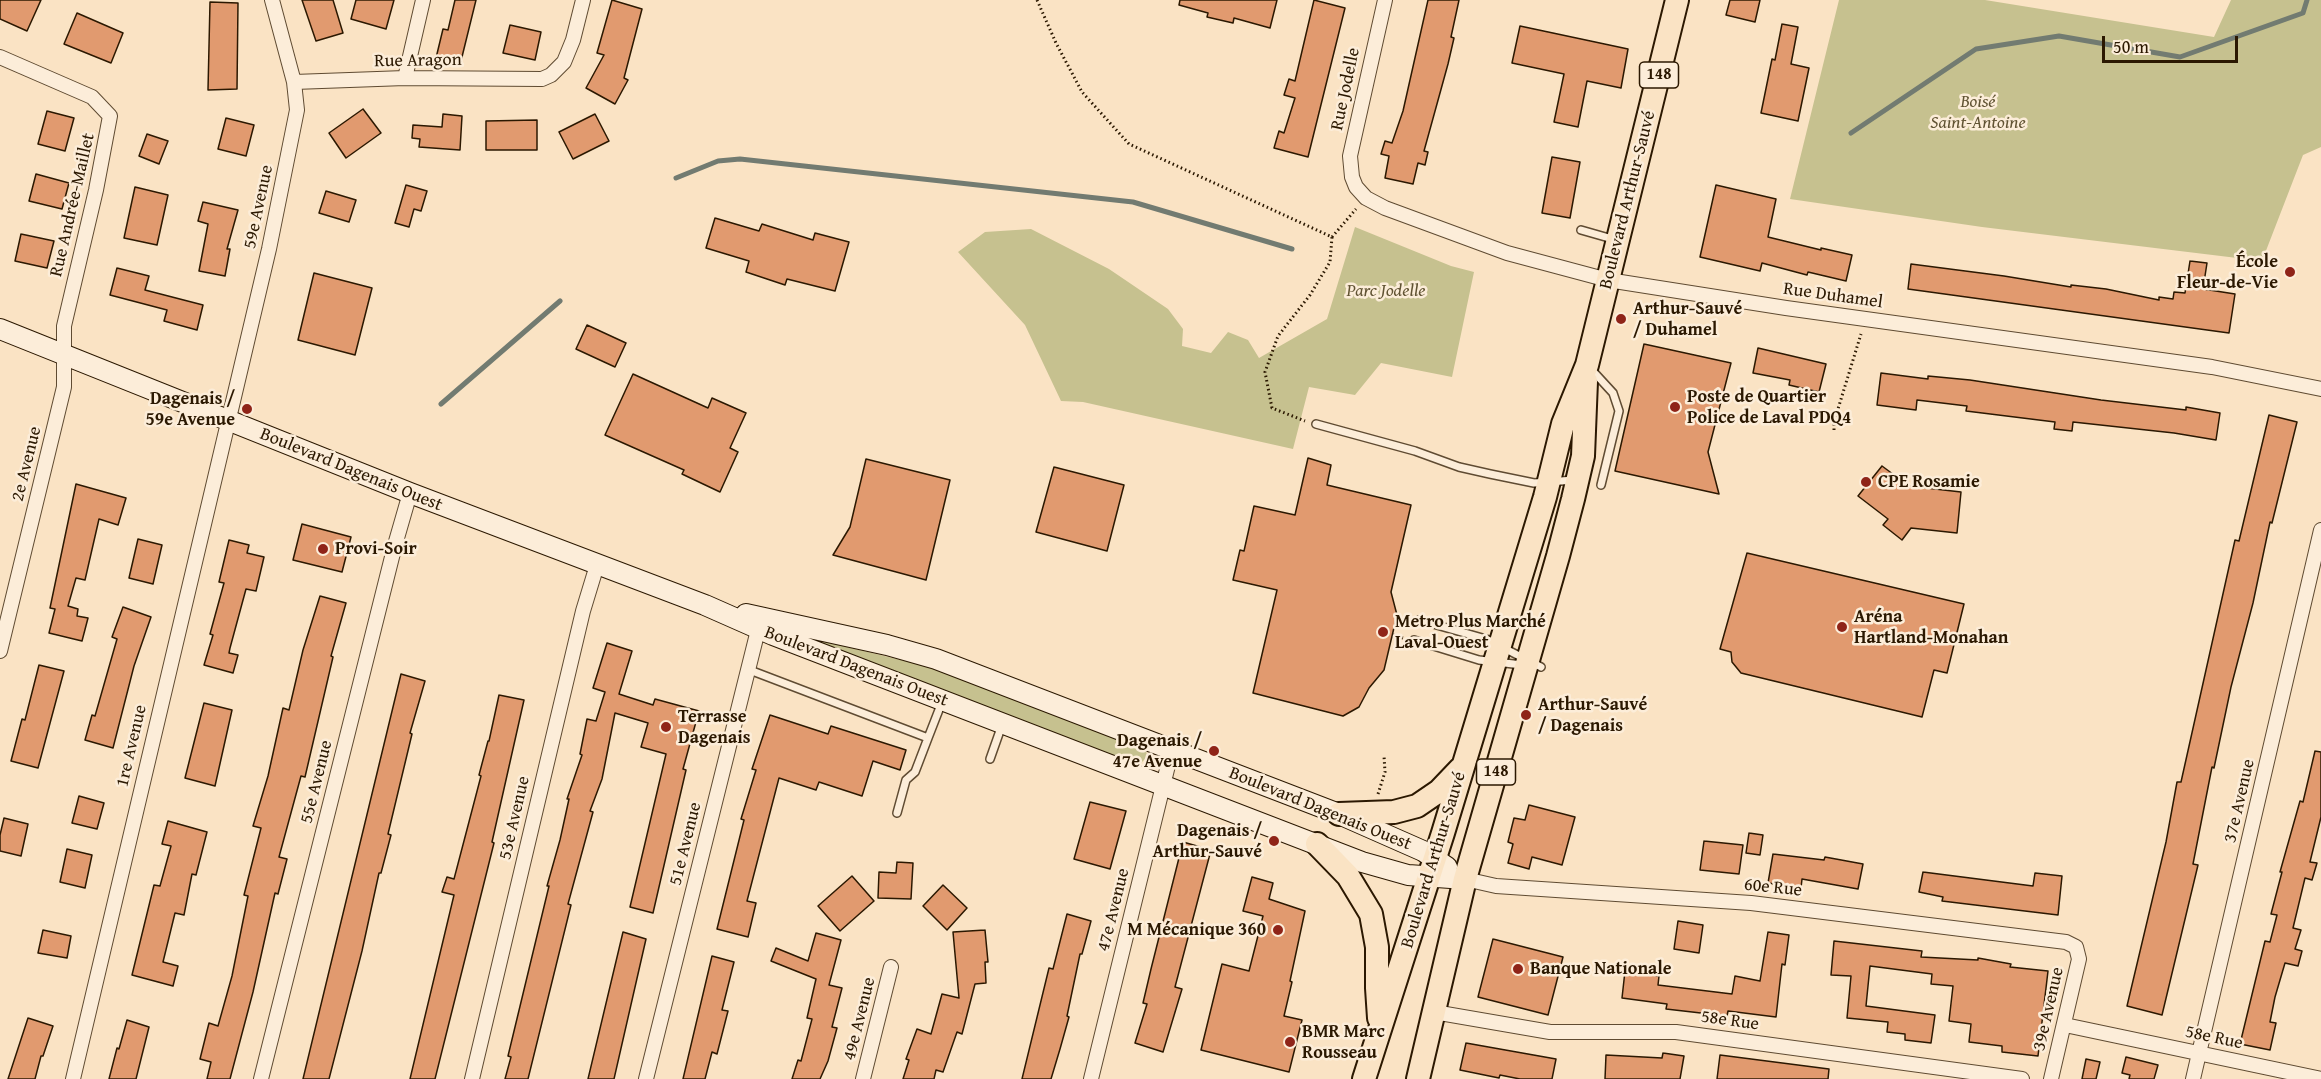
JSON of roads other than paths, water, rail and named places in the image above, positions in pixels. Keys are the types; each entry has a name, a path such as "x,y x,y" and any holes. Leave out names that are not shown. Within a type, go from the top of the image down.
{"main road":[{"name":"Boulevard Arthur-Sauvé","path":"1364,1079 1463,766 1548,484 1563,424 1587,365 1677,0"},
{"name":"Boulevard Dagenais Ouest","path":"0,329 410,494 705,605 760,623 942,701 1317,844 1390,871 1432,867 1466,879"},
{"name":"Boulevard Arthur-Sauvé","path":"1418,1079 1466,879 1558,556 1583,456 1587,365"},
{"name":"Boulevard Dagenais Ouest","path":"760,623 907,650 1339,814 1409,844 1432,867"},
{"path":"1339,814 1394,812 1417,806 1439,791 1463,766"},
{"path":"1317,844 1348,876 1371,914 1377,947 1380,1029"}],"street":[{"name":"59e Avenue","path":"227,421 269,249 297,110 294,82 272,0"},
{"path":"405,78 423,0"},
{"name":"Rue Aragon","path":"294,82 405,78 542,79 551,75 564,62 573,40 583,0"},
{"name":"Rue Jodelle","path":"1356,187 1352,177 1350,156 1384,0"},
{"name":"Rue Andrée-Maillet","path":"0,57 92,97 110,117 96,190 64,326 65,356"},
{"name":"Rue Duhamel","path":"1356,187 1366,198 1395,212 1473,242 1549,266 1608,280 1775,306 2212,367 2321,389"},
{"name":"2e Avenue","path":"0,651 64,387 65,356"},
{"name":"1re Avenue","path":"73,1079 227,421"},
{"name":"55e Avenue","path":"261,1079 410,494"},
{"name":"37e Avenue","path":"2193,1079 2321,530"},
{"name":"53e Avenue","path":"471,1079 582,611 597,565"},
{"name":"51e Avenue","path":"646,1079 760,623"},
{"name":"47e Avenue","path":"1091,1079 1172,749"},
{"name":"60e Rue","path":"1466,879 1486,885 1751,903 2066,942 2076,947"},
{"name":"39e Avenue","path":"2050,1079 2065,1025 2079,959 2076,947"},
{"name":"49e Avenue","path":"863,1079 891,967"},
{"name":"58e Rue","path":"1434,1012 1550,1032 1676,1032 2022,1079"},
{"name":"58e Rue","path":"2065,1025 2321,1078"}],"lane":[{"path":"1581,230 1619,241"},
{"path":"1587,365 1613,393 1618,411 1601,485"},
{"path":"1316,424 1415,451 1459,467 1534,483 1548,484 1577,480"},
{"path":"1419,620 1486,639 1497,654 1527,663"},
{"path":"1414,640 1479,660 1497,654 1527,663"},
{"path":"747,669 928,738"},
{"path":"897,813 906,780 915,772 942,701"},
{"path":"990,759 1002,724"}],"waterway":[{"path":"1851,133 1976,49 2059,36 2180,57 2303,13 2307,0"},
{"path":"676,178 718,161 740,159 1133,202 1292,249"},
{"path":"441,404 560,301"}],"place":[{"name":"École Fleur-de-Vie","path":"2290,272"},
{"name":"Arthur-Sauvé / Duhamel","path":"1621,319"},
{"name":"Poste de Quartier Police de Laval PDQ4","path":"1675,407"},
{"name":"Dagenais / 59e Avenue","path":"247,409"},
{"name":"CPE Rosamie","path":"1866,482"},
{"name":"Provi-Soir","path":"323,549"},
{"name":"Aréna Hartland-Monahan","path":"1842,627"},
{"name":"Metro Plus Marché Laval-Ouest","path":"1383,632"},
{"name":"Arthur-Sauvé / Dagenais","path":"1526,715"},
{"name":"Terrasse Dagenais","path":"666,727"},
{"name":"Dagenais / 47e Avenue","path":"1214,751"},
{"name":"Dagenais / Arthur-Sauvé","path":"1274,841"},
{"name":"M Mécanique 360","path":"1278,930"},
{"name":"Banque Nationale","path":"1518,969"},
{"name":"BMR Marc Rousseau","path":"1290,1042"}],"park label":[{"name":"Boisé Saint-Antoine","path":"1978,112"},
{"name":"Parc Jodelle","path":"1386,291"}]}
